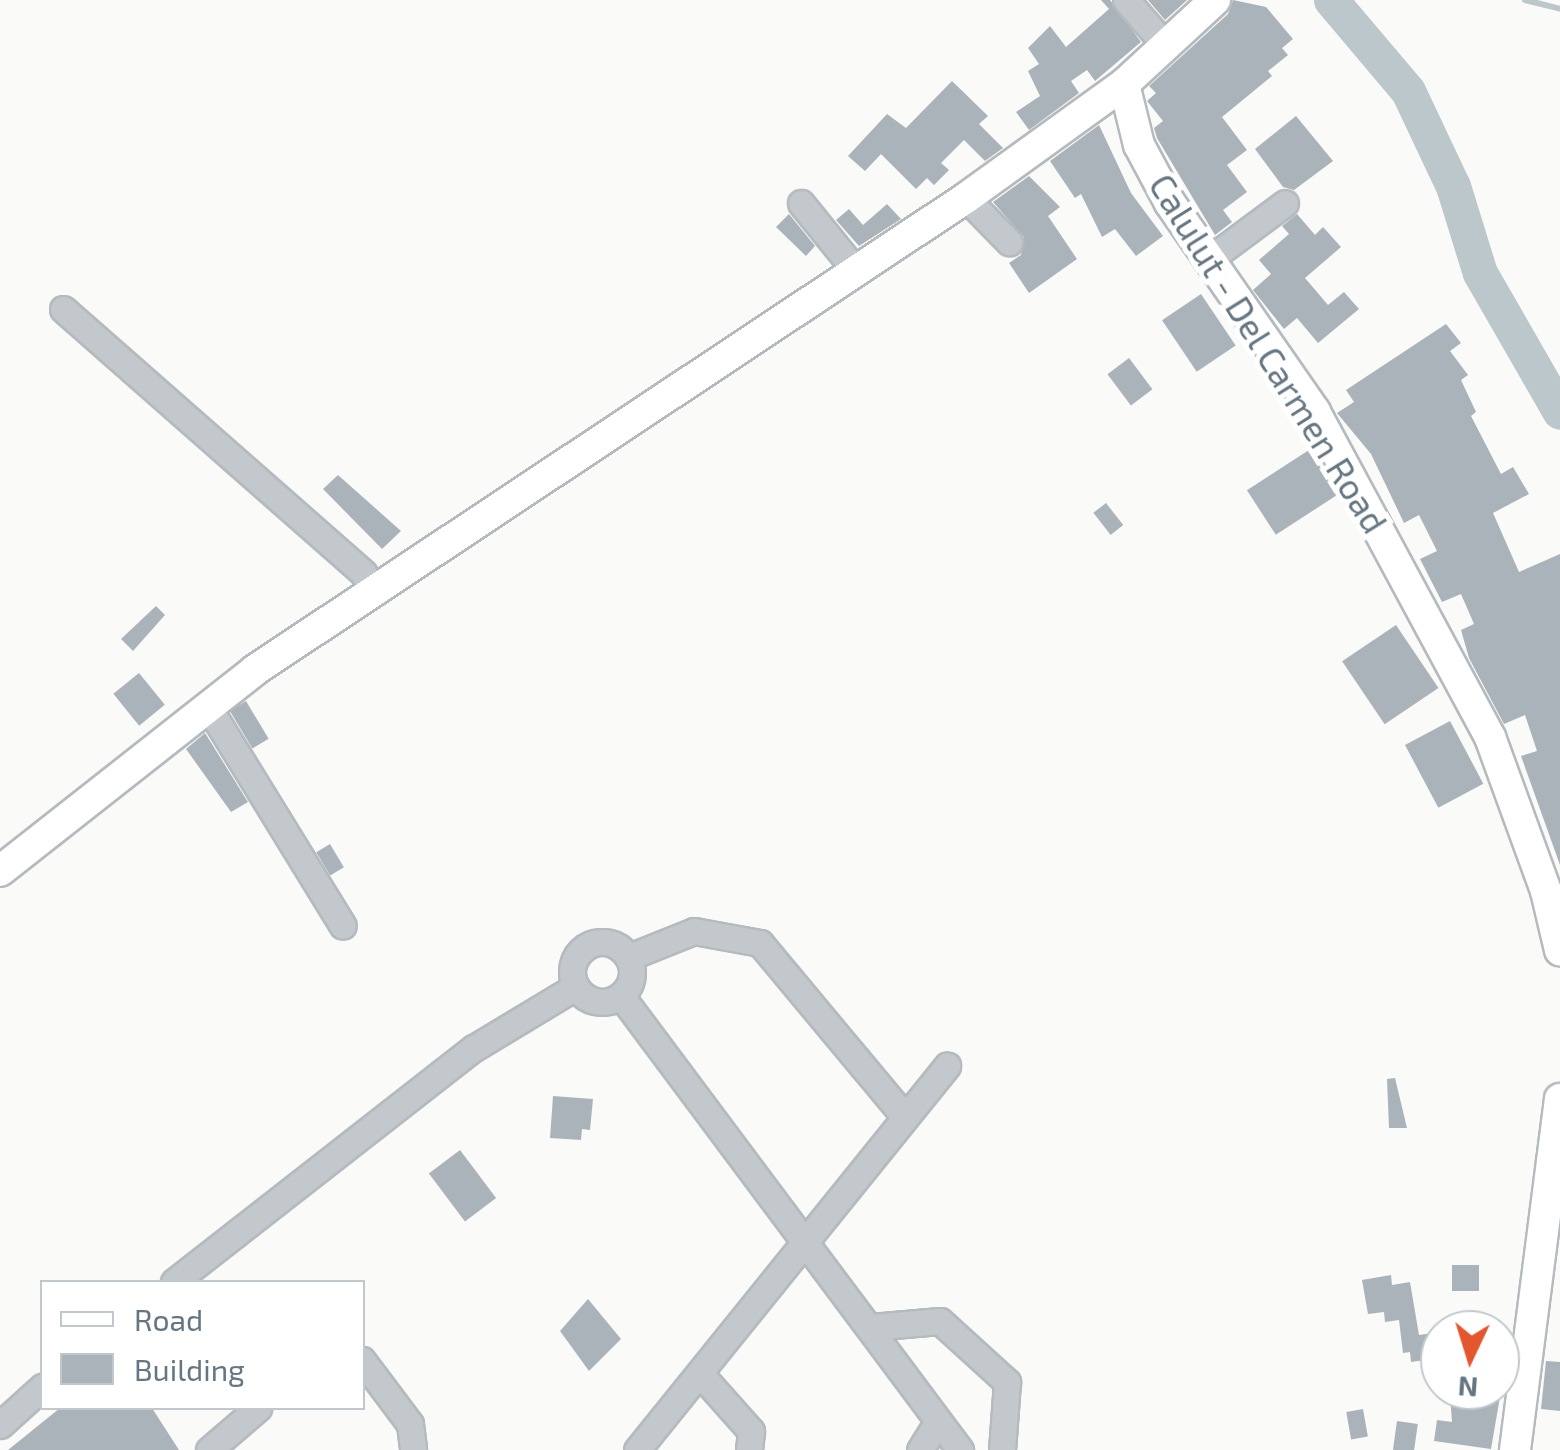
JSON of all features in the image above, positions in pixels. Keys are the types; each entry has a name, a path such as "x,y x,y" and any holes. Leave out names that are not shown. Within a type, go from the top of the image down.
{"main road":[{"path":"0,870 206,705 966,198 1124,84 1215,0"},
{"name":"Calulut - Del Carmen Road","path":"1124,84 1140,146 1207,261 1316,412 1421,601 1497,755 1560,950"},
{"path":"1515,1450 1560,1098"}],"street":[{"path":"1126,0 1168,47"},
{"path":"966,198 1010,242"},
{"path":"800,203 856,271"},
{"path":"1207,261 1285,203"},
{"path":"63,309 364,573 376,592"},
{"path":"206,705 343,926"},
{"path":"629,957 694,930 760,942 904,1116"},
{"path":"587,946 618,946 629,957 633,971 621,996 605,1003 588,999 575,987 576,956 587,946"},
{"path":"177,1280 474,1048 575,987"},
{"path":"621,996 960,1450"},
{"path":"637,1450 702,1376 805,1240 947,1066"},
{"path":"870,1327 940,1321 1006,1382 1002,1450"},
{"path":"365,1364 410,1424 413,1450"},
{"path":"702,1376 751,1431 750,1450"},
{"path":"0,1425 40,1390"},
{"path":"212,1446 256,1410"},
{"path":"920,1450 938,1421"},
{"path":"212,1446 245,1450"}],"building":[{"path":"1101,0 1110,0 1141,42 1095,81 1087,70 1071,81 1079,93 1029,130 1016,112 1040,96 1028,71 1039,64 1028,48 1050,26 1066,47 1109,9"},
{"path":"1148,0 1187,0 1165,20"},
{"path":"1233,0 1266,7 1293,39 1282,48 1288,55 1268,71 1272,76 1222,117 1247,150 1227,165 1247,192 1223,210 1232,222 1215,235 1157,138 1154,128 1163,121 1147,101 1156,93 1149,86 1228,14"},
{"path":"952,81 988,116 979,124 1003,148 985,161 964,140 941,163 949,170 934,185 927,178 916,189 881,154 865,171 848,156 887,114 906,128"},
{"path":"1296,116 1333,161 1294,190 1283,187 1255,149"},
{"path":"1099,125 1131,193 1163,236 1136,256 1115,229 1102,237 1081,194 1075,198 1050,161"},
{"path":"1029,176 1060,207 1048,216 1077,259 1029,293 1009,263 1021,255 1024,237 993,202"},
{"path":"887,204 901,219 859,246 836,220 849,209 863,225"},
{"path":"789,214 815,246 806,256 776,227"},
{"path":"1297,214 1315,235 1323,227 1341,247 1305,278 1328,305 1344,292 1359,309 1318,343 1297,318 1284,329 1253,290 1271,274 1259,260 1289,234 1282,226"},
{"path":"1201,294 1236,345 1197,372 1162,320"},
{"path":"1446,324 1461,343 1450,351 1468,375 1461,380 1476,412 1471,416 1501,474 1513,467 1529,494 1493,513 1519,572 1560,554 1560,865 1521,756 1537,751 1525,715 1504,724 1469,658 1461,630 1474,624 1461,594 1442,602 1420,559 1437,551 1419,515 1404,523 1371,454 1337,413 1354,402 1346,390"},
{"path":"1129,358 1152,389 1131,405 1107,374"},
{"path":"1309,450 1338,494 1276,535 1247,490"},
{"path":"338,475 401,531 382,549 323,489"},
{"path":"1106,503 1123,525 1111,535 1093,513"},
{"path":"156,606 165,615 133,651 121,639"},
{"path":"1396,625 1438,688 1385,724 1342,661"},
{"path":"139,673 165,705 139,726 113,694"},
{"path":"246,701 269,739 252,749 230,711"},
{"path":"1450,721 1483,784 1438,808 1405,745"},
{"path":"205,733 248,802 231,812 186,749"},
{"path":"330,844 344,867 330,875 316,852"},
{"path":"1395,1078 1407,1128 1389,1128 1387,1079"},
{"path":"553,1096 593,1099 590,1130 582,1129 581,1140 550,1138"},
{"path":"460,1150 496,1198 465,1221 429,1173"},
{"path":"1452,1265 1479,1265 1479,1291 1452,1291"},
{"path":"1391,1275 1392,1285 1410,1282 1420,1335 1420,1361 1411,1362 1410,1352 1403,1353 1399,1320 1385,1322 1384,1312 1368,1314 1362,1280"},
{"path":"588,1299 621,1339 589,1371 560,1331"},
{"path":"1546,1361 1560,1362 1560,1411 1541,1409"},
{"path":"1363,1409 1368,1437 1351,1440 1346,1412"},
{"path":"58,1410 153,1410 179,1450 8,1450"},
{"path":"1451,1410 1498,1410 1491,1449 1434,1441 1437,1420 1452,1422"},
{"path":"1397,1421 1418,1424 1414,1450 1393,1450"}],"waterway":[{"path":"1331,0 1408,91 1453,186 1480,273 1560,412"},
{"path":"1525,0 1560,9"}]}
